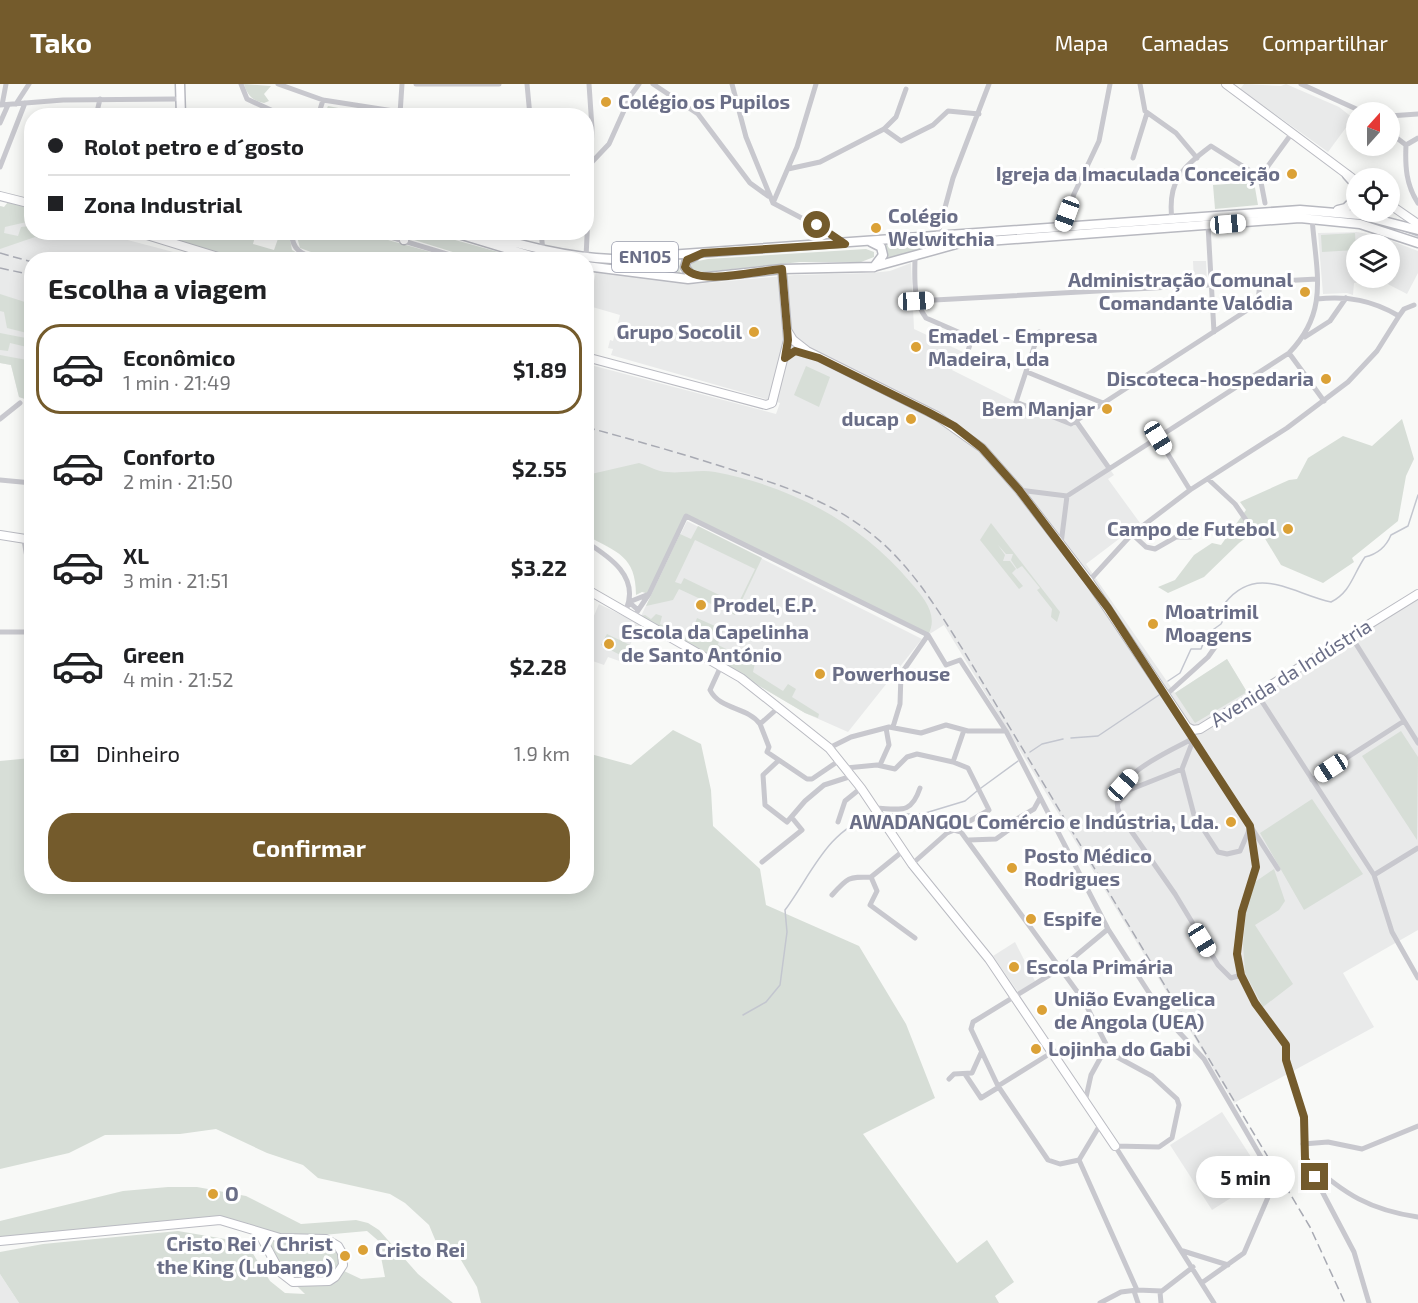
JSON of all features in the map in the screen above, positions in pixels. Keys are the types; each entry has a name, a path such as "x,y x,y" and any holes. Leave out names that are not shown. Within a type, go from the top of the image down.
{"main road":[{"path":"175,84 176,108"},
{"path":"180,84 181,108"},
{"path":"1335,211 1346,208"},
{"name":"EN105","path":"594,263 673,278 706,278 782,269 873,267 966,242 1208,225 1335,211 1385,220 1418,230"},
{"name":"EN105","path":"594,261 1172,220 1312,214 1360,224 1418,243"},
{"name":"EN105","path":"483,240 529,252"},
{"name":"EN105","path":"499,240 533,252"},
{"path":"869,242 877,244 882,251 881,261 873,267"},
{"path":"703,253 687,260 685,267 691,275 706,278"}],"street":[{"path":"0,123 6,84"},
{"path":"15,104 29,84"},
{"path":"241,84 244,94 254,104 264,108"},
{"path":"278,84 323,100 367,108"},
{"path":"400,108 402,84"},
{"path":"416,84 499,84"},
{"path":"527,84 529,108"},
{"path":"589,84 591,108"},
{"path":"594,160 609,144 639,84"},
{"path":"652,84 698,114 750,183 769,197"},
{"path":"732,84 747,137 773,203 832,234 845,244"},
{"path":"773,203 788,169 816,84"},
{"path":"937,237 952,178 989,84"},
{"path":"1062,228 1074,194 1099,141 1110,84"},
{"path":"1133,158 1147,113 1140,84"},
{"path":"1226,84 1235,87 1346,174"},
{"path":"1301,84 1346,104"},
{"path":"788,169 820,162 884,129 896,117 906,89"},
{"path":"3,105 100,99 175,99"},
{"path":"98,108 100,99"},
{"path":"320,108 323,100"},
{"path":"0,167 25,103"},
{"path":"884,129 901,141 938,122 944,112 979,114"},
{"path":"1147,113 1176,133 1197,158"},
{"path":"1400,115 1418,114"},
{"path":"1260,177 1292,133"},
{"path":"1406,145 1418,138"},
{"path":"1400,140 1406,145"},
{"path":"1406,145 1406,173 1409,186 1418,203"},
{"path":"1172,220 1169,199 1173,183 1197,158 1214,146 1260,177 1265,203"},
{"path":"0,195 24,202"},
{"path":"1400,212 1418,224"},
{"path":"1304,338 1316,314 1317,299 1312,214"},
{"path":"1208,225 1214,332"},
{"path":"163,240 202,252"},
{"path":"414,240 445,252"},
{"path":"915,255 916,301 926,318 972,338 967,354"},
{"path":"594,359 766,405 775,399 785,358 787,330 782,269"},
{"path":"916,301 1317,279"},
{"path":"1039,332 1016,402 1071,424 1258,302 1260,282"},
{"path":"1317,299 1346,298 1377,304 1399,316"},
{"path":"1019,490 1067,496 1289,353 1304,338 1330,321 1346,298"},
{"path":"1089,581 1132,534 1190,490 1324,401 1365,365 1404,309 1414,305"},
{"name":"Avenida da Indústria","path":"787,330 800,346 819,358 954,426 982,448 1019,490 1089,581 1186,727 1193,730 1200,729 1418,594"},
{"name":"Avenida da Indústria","path":"785,358 795,351 819,358"},
{"path":"1289,353 1324,401"},
{"path":"1027,372 1103,403"},
{"path":"0,419 20,403"},
{"path":"1076,421 1109,468"},
{"path":"1158,438 1190,490"},
{"path":"1208,479 1235,504 1256,533"},
{"path":"0,480 24,482"},
{"path":"1061,544 1067,496"},
{"path":"636,613 649,594 686,516 928,635 946,665 960,660 1005,730 1108,929 1164,1016 1204,1059 1272,1176 1272,1188 1244,1253 1203,1282"},
{"path":"1132,534 1146,547 1155,549 1176,537 1191,537"},
{"path":"0,535 24,539"},
{"path":"594,548 621,567 626,578 627,606"},
{"path":"594,592 627,606 754,688 829,748 840,760 912,864 959,919 1015,998 1084,1104 1115,1146 1203,1282 1214,1303"},
{"path":"627,606 649,594"},
{"path":"0,632 24,632"},
{"path":"893,727 900,704 901,674 928,635"},
{"path":"1351,636 1418,743"},
{"path":"1166,695 1208,657 1218,643"},
{"path":"721,666 710,693 725,705 750,715 760,724 769,747 767,752 778,761 807,779 812,779 840,760"},
{"path":"1257,694 1374,875 1392,932 1418,978"},
{"path":"760,724 778,708"},
{"path":"1312,780 1404,721"},
{"path":"829,748 850,737 893,727 921,733 946,725 964,730 1005,730"},
{"path":"1186,727 1278,869"},
{"path":"880,765 889,746 886,728"},
{"path":"953,762 964,730"},
{"path":"1194,738 1182,769 1194,815 1218,852 1227,854 1240,851 1250,826"},
{"path":"1194,738 1145,764 1133,774 1118,794 1116,806 1175,894 1218,965 1231,978 1241,975"},
{"path":"846,768 880,765 895,770 907,757 917,754 953,762 968,768 989,810 947,833 912,864"},
{"path":"778,761 763,776 765,805 787,822 793,819 805,801 824,785 852,776"},
{"path":"1116,806 1129,790 1182,769"},
{"path":"838,822 845,801 861,788"},
{"path":"875,808 909,807 915,803 920,788"},
{"path":"969,840 996,839 1010,829 1015,820 1034,809 1040,798"},
{"path":"762,862 802,830 793,819"},
{"path":"1250,826 1256,867 1238,933 1237,954 1241,975 1265,1018 1286,1045 1286,1060 1304,1117 1305,1159 1354,1252 1369,1303"},
{"path":"954,830 962,832 969,840 1061,968 1083,1001 1107,1046 1117,1057 1152,1076 1173,1094 1179,1106 1172,1138 1165,1145 1159,1147 1115,1146"},
{"path":"1374,875 1418,848"},
{"path":"832,895 850,877 871,877 903,851"},
{"path":"871,877 877,891 870,904 915,938"},
{"path":"1100,1125 1079,1160 1060,1164 1048,1160 998,1086 971,1034 973,1022 1061,968 1108,929"},
{"path":"1084,1104 1091,1075 1107,1046"},
{"path":"949,1079 954,1074 972,1073 981,1053"},
{"path":"965,1074 981,1098 1051,1053"},
{"path":"1303,1144 1328,1142 1362,1149 1418,1126"},
{"path":"1305,1159 1348,1195 1363,1203 1418,1217"},
{"path":"1079,1160 1136,1291 1138,1303"},
{"path":"0,1242 202,1220 233,1222 259,1233 280,1238 326,1239 338,1246 342,1253 343,1265 335,1277 329,1281 293,1282 280,1272 259,1233"},
{"path":"1183,1251 1228,1265"},
{"path":"1100,1303 1117,1293 1160,1292 1193,1267"},
{"path":"1160,1292 1161,1303"}],"shaded area":[{"path":"244,84 271,86 264,94 269,101 264,103 254,99"},
{"path":"1244,84 1281,86 1286,84 1339,107 1346,112 1346,128 1328,152 1240,89"},
{"path":"1254,182 1258,205 1215,209 1213,185"},
{"path":"8,202 24,206 24,223 5,227 4,233 18,236 21,227 24,227 24,240 26,240 0,249 0,206 4,207"},
{"path":"0,206 24,213 24,240 128,240 173,252 24,252 24,399 19,397 11,365 0,363"},
{"path":"1318,233 1368,234 1346,234 1346,288 1354,288 1353,295 1323,294"},
{"path":"1355,233 1355,234 1346,234 1346,251 1322,252 1321,235"},
{"path":"954,239 886,260 883,245"},
{"path":"175,240 254,240 253,244 274,250 278,240 290,240 292,250 296,252 216,252"},
{"path":"298,240 388,240 431,252 311,252 300,248"},
{"path":"414,240 455,240 499,252 453,252"},
{"path":"1400,244 1418,251 1418,273 1407,294 1395,288 1400,288"},
{"path":"866,249 874,252 874,257 861,262 800,262 703,272 694,270 691,266 693,262 708,259"},
{"path":"679,260 680,274 609,263"},
{"path":"1193,261 1206,261 1207,282 1194,283"},
{"path":"911,263 914,329 963,352 952,370 1016,402 1070,424 1076,421 1114,475 1108,479 1140,523 1086,564 1175,693 1227,659 1250,697 1418,594 1418,930 1343,973 1374,1027 1234,1103 944,625 928,635 686,516 594,513 594,366 776,414 780,403 611,355 613,349 608,348 610,340 613,341 620,315 594,307 596,271 696,284 795,275 890,271"},
{"path":"0,294 24,302 24,332 7,328 4,312 0,311"},
{"path":"0,333 24,338 24,346 10,343 8,351 0,350"},
{"path":"0,355 24,359 24,399 19,397 11,365 0,363"},
{"path":"806,366 830,377 819,407 794,395"},
{"path":"1402,419 1414,459 1406,476 1398,521 1352,558 1354,562 1323,583 1281,565 1261,532 1250,535 1239,543 1204,577 1168,593 1158,587 1175,580 1194,555 1212,543 1221,545 1246,510 1240,502 1289,480 1297,479 1308,458 1343,436 1372,446"},
{"path":"639,463 667,472 708,471 743,478 797,497 847,525 891,562 929,607 932,621 928,635 686,516 649,594 642,592 636,595 633,572 628,563 616,551 594,540 594,473"},
{"path":"687,521 922,639 848,732 805,713 641,616"},
{"path":"991,523 1060,612 1057,622 1051,617 1052,609 1037,590 1040,588 1022,566 1017,569 1011,560 1013,554 1006,554 998,545 1005,555 1003,561 1010,561 1016,569 1012,573 1023,586 1019,589 980,540"},
{"path":"698,526 762,558 735,615 679,589 673,600 646,606 680,534 691,539","holes":["695,540 755,569 738,604 684,578 681,584 675,582"]},
{"name":"Escola da Capelinha de Santo António","path":"599,604 640,624 622,662 608,657 604,665 594,661 594,616"},
{"path":"656,614 662,616 660,624 687,636 691,628 719,641 718,645 755,663 753,672 783,691 788,684 796,689 792,697 819,714 818,718 805,713 641,616 645,615 651,619"},
{"path":"697,618 724,630 720,638 694,626"},
{"path":"607,634 630,645 624,657 601,645"},
{"path":"1227,659 1247,692 1195,723 1175,693"},
{"path":"673,730 701,744 711,790 713,826 760,869 766,905 859,946 906,1024 935,1098 863,1134 957,1263 987,1240 1014,1282 995,1296 999,1303 481,1303 477,1287 458,1255 439,1249 429,1225 405,1203 390,1194 318,1178 303,1165 267,1153 216,1129 180,1134 105,1135 69,1153 0,1169 0,761 24,759 24,894 594,894 594,755 631,765"},
{"path":"1401,731 1418,757 1417,840 1362,756"},
{"path":"1312,799 1363,874 1304,910 1260,833"},
{"path":"1274,869 1285,901 1279,910 1255,925 1293,984 1263,1007 1245,973 1243,945 1246,912 1255,882"},
{"name":"Escola Primária","path":"1015,942 1035,981 1018,992 993,956"},
{"path":"1222,1112 1264,1177 1212,1210 1170,1145"},
{"path":"197,1187 246,1196 301,1224 356,1220 368,1223 379,1230 418,1274 453,1303 19,1303 0,1274 0,1252 43,1244 178,1231 237,1241 250,1249 270,1281 285,1293 305,1294 293,1282 316,1282 344,1271 361,1279 385,1277 381,1243 367,1231 290,1238 233,1222 0,1241 0,1221 123,1191"},
{"path":"270,1238 325,1241 340,1252 340,1267 329,1278 293,1280 284,1272 267,1241"},
{"path":"0,1274 19,1303 0,1303"}],"waterway":[{"path":"1399,229 1418,236"},
{"path":"1168,681 1180,673 1191,649 1201,649 1207,634 1221,624 1228,611 1225,603 1237,591 1250,585 1263,583 1276,584 1331,602 1338,598 1347,588 1365,557 1378,552 1391,535 1408,526 1418,495"},
{"path":"1071,738 1098,736 1159,695"},
{"path":"1030,752 1042,744 1063,739"},
{"path":"981,788 1018,761"},
{"path":"882,814 922,814 965,801 977,791"},
{"path":"743,1015 766,1002 780,985 787,932 785,910 821,855 832,843 843,832 872,817"}],"railway":[{"path":"0,253 24,260"},
{"path":"0,268 24,273"},
{"path":"594,429 718,465 806,496 854,521 898,558 934,604 965,653 1310,1227 1345,1303"}],"place":[{"name":"Colégio os Pupilos","path":"606,102"},
{"name":"Igreja da Imaculada Conceição","path":"1292,174"},
{"name":"Colégio Welwitchia","path":"876,228"},
{"name":"Administração Comunal Comandante Valódia","path":"1305,292"},
{"name":"Grupo Socolil","path":"754,332"},
{"name":"Emadel - Empresa Madeira, Lda","path":"916,347"},
{"name":"Discoteca-hospedaria","path":"1326,379"},
{"name":"Bem Manjar","path":"1107,409"},
{"name":"ducap","path":"911,419"},
{"name":"Campo de Futebol","path":"1288,529"},
{"name":"Prodel, E.P.","path":"701,605"},
{"name":"Moatrimil Moagens","path":"1153,624"},
{"name":"Escola da Capelinha de Santo António","path":"609,644"},
{"name":"Powerhouse","path":"820,674"},
{"name":"AWADANGOL Comércio e Indústria, Lda.","path":"1231,822"},
{"name":"Posto Médico Rodrigues","path":"1012,868"},
{"name":"Espife","path":"1031,919"},
{"name":"Escola Primária","path":"1014,967"},
{"name":"União Evangelica de Angola (UEA)","path":"1042,1010"},
{"name":"Lojinha do Gabi","path":"1036,1049"},
{"name":"O","path":"213,1194"},
{"name":"Cristo Rei","path":"363,1250"},
{"name":"Cristo Rei / Christ the King (Lubango)","path":"345,1256"}],"route":[{"path":"817,225 845,244 703,253 687,260 685,267 691,275 706,278 782,269 788,340 785,358 795,351 819,358 928,412 968,436 1000,467 1019,490 1108,608 1250,826 1256,854 1256,867 1242,912 1237,954 1241,975 1255,1003 1286,1045 1286,1060 1304,1117 1305,1159 1315,1177"}]}
